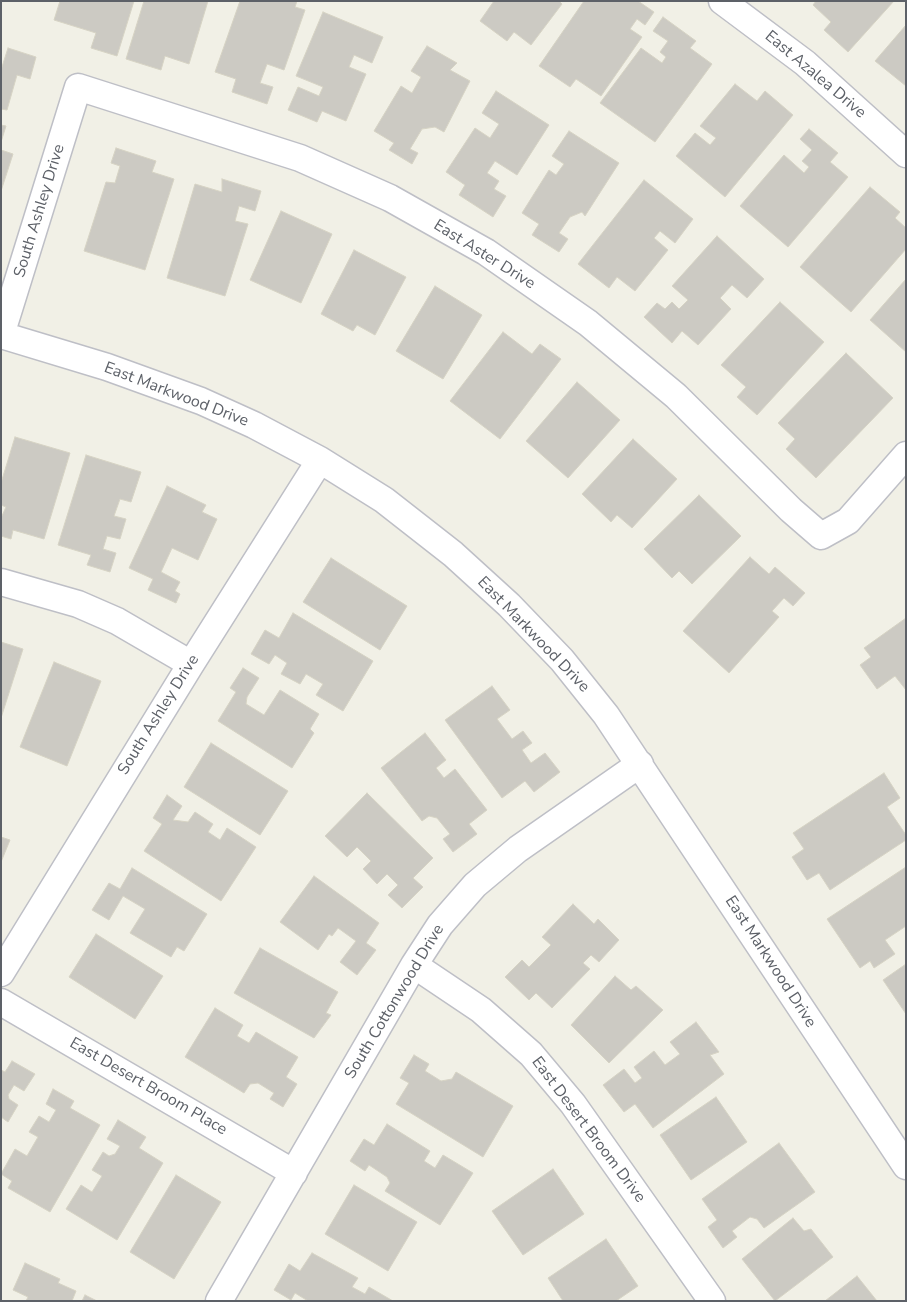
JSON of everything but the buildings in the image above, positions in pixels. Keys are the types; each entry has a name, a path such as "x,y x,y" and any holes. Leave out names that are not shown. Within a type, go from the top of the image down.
{"street":[{"name":"East Azalea Drive","path":"722,1 805,63 906,154"},
{"name":"South Ashley Drive","path":"1,335 78,86"},
{"name":"East Aster Drive","path":"78,86 300,158 390,198 486,252 588,323 676,396 791,510 822,536 848,521 906,455"},
{"name":"East Markwood Drive","path":"1,335 107,367 192,398 254,425 320,460 384,500 454,554 509,605 562,660 606,715 906,1166"},
{"name":"South Ashley Drive","path":"1,973 191,664 320,460"},
{"path":"1,582 78,604 116,622 191,664"},
{"name":"South Cottonwood Drive","path":"219,1301 414,965 440,925 475,886 518,849 640,764"},
{"name":"East Desert Broom Drive","path":"414,965 481,1010 531,1054 573,1104 712,1301"},
{"name":"East Desert Broom Place","path":"1,1002 294,1173"}]}
